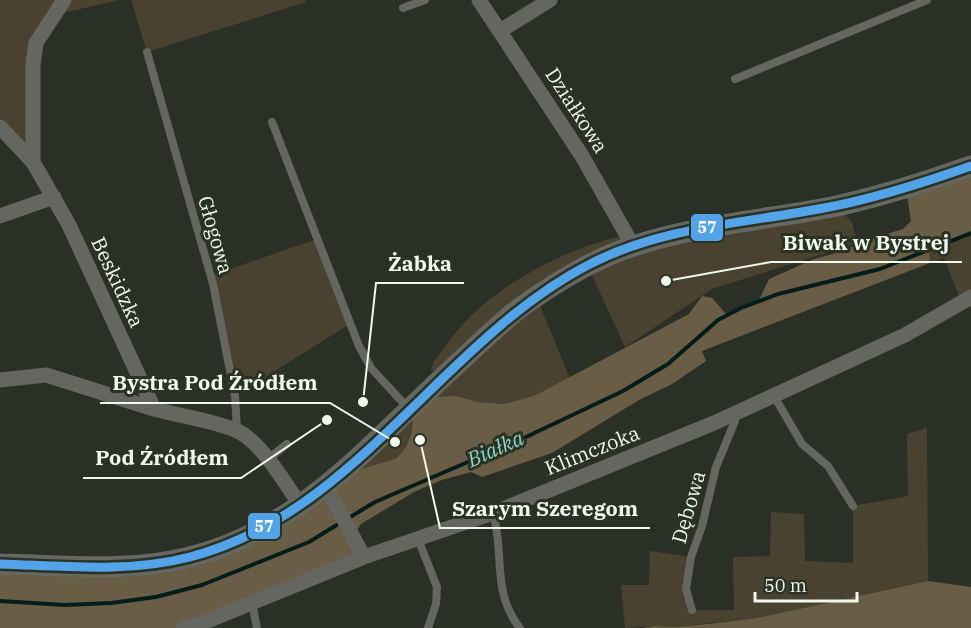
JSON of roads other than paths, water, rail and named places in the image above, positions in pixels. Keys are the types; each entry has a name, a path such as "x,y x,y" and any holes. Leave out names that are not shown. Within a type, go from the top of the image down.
{"street":[{"path":"33,162 33,65 36,43 64,0"},
{"name":"Działkowa","path":"479,0 582,156 633,246"},
{"path":"500,31 550,0"},
{"name":"Beskidzka","path":"0,127 33,162 54,197 154,409"},
{"path":"0,564 92,567 139,565 190,557 247,538 301,506 329,494 409,410 499,325 536,296 605,257 633,246 674,235 880,196 971,166"},
{"path":"0,216 54,197"},
{"name":"Klimczoka","path":"183,628 200,624 364,557 493,513 732,415 905,335 971,297"},
{"path":"0,380 46,375 154,409 237,430 259,448 301,506"},
{"path":"329,494 364,557"}],"lane":[{"path":"403,8 425,0"},
{"path":"735,79 927,0"},
{"name":"Głogowa","path":"147,52 213,284 235,396 237,430"},
{"path":"272,122 359,346 371,368 409,410"},
{"path":"774,396 802,444 828,466 853,506"},
{"name":"Dębowa","path":"692,610 686,589 691,557 702,526 716,467 735,421 732,415"},
{"path":"268,459 287,444"},
{"path":"493,513 502,596 520,628"},
{"path":"418,539 437,587 436,604 428,628"},
{"path":"252,603 256,628"}],"waterway":[{"name":"Białka","path":"347,519 375,502 526,437 623,391 668,364 718,320 741,308 778,294 880,269 971,233"},
{"name":"Białka","path":"0,601 65,605 111,603 156,597 202,585 309,542 340,523"}],"place":[{"name":"Biwak w Bystrej","path":"666,281"},
{"name":"Żabka","path":"363,402"},
{"name":"Pod Źródłem","path":"327,420"},
{"name":"Szarym Szeregom","path":"420,440"},
{"name":"Bystra Pod Źródłem","path":"395,442"}]}
